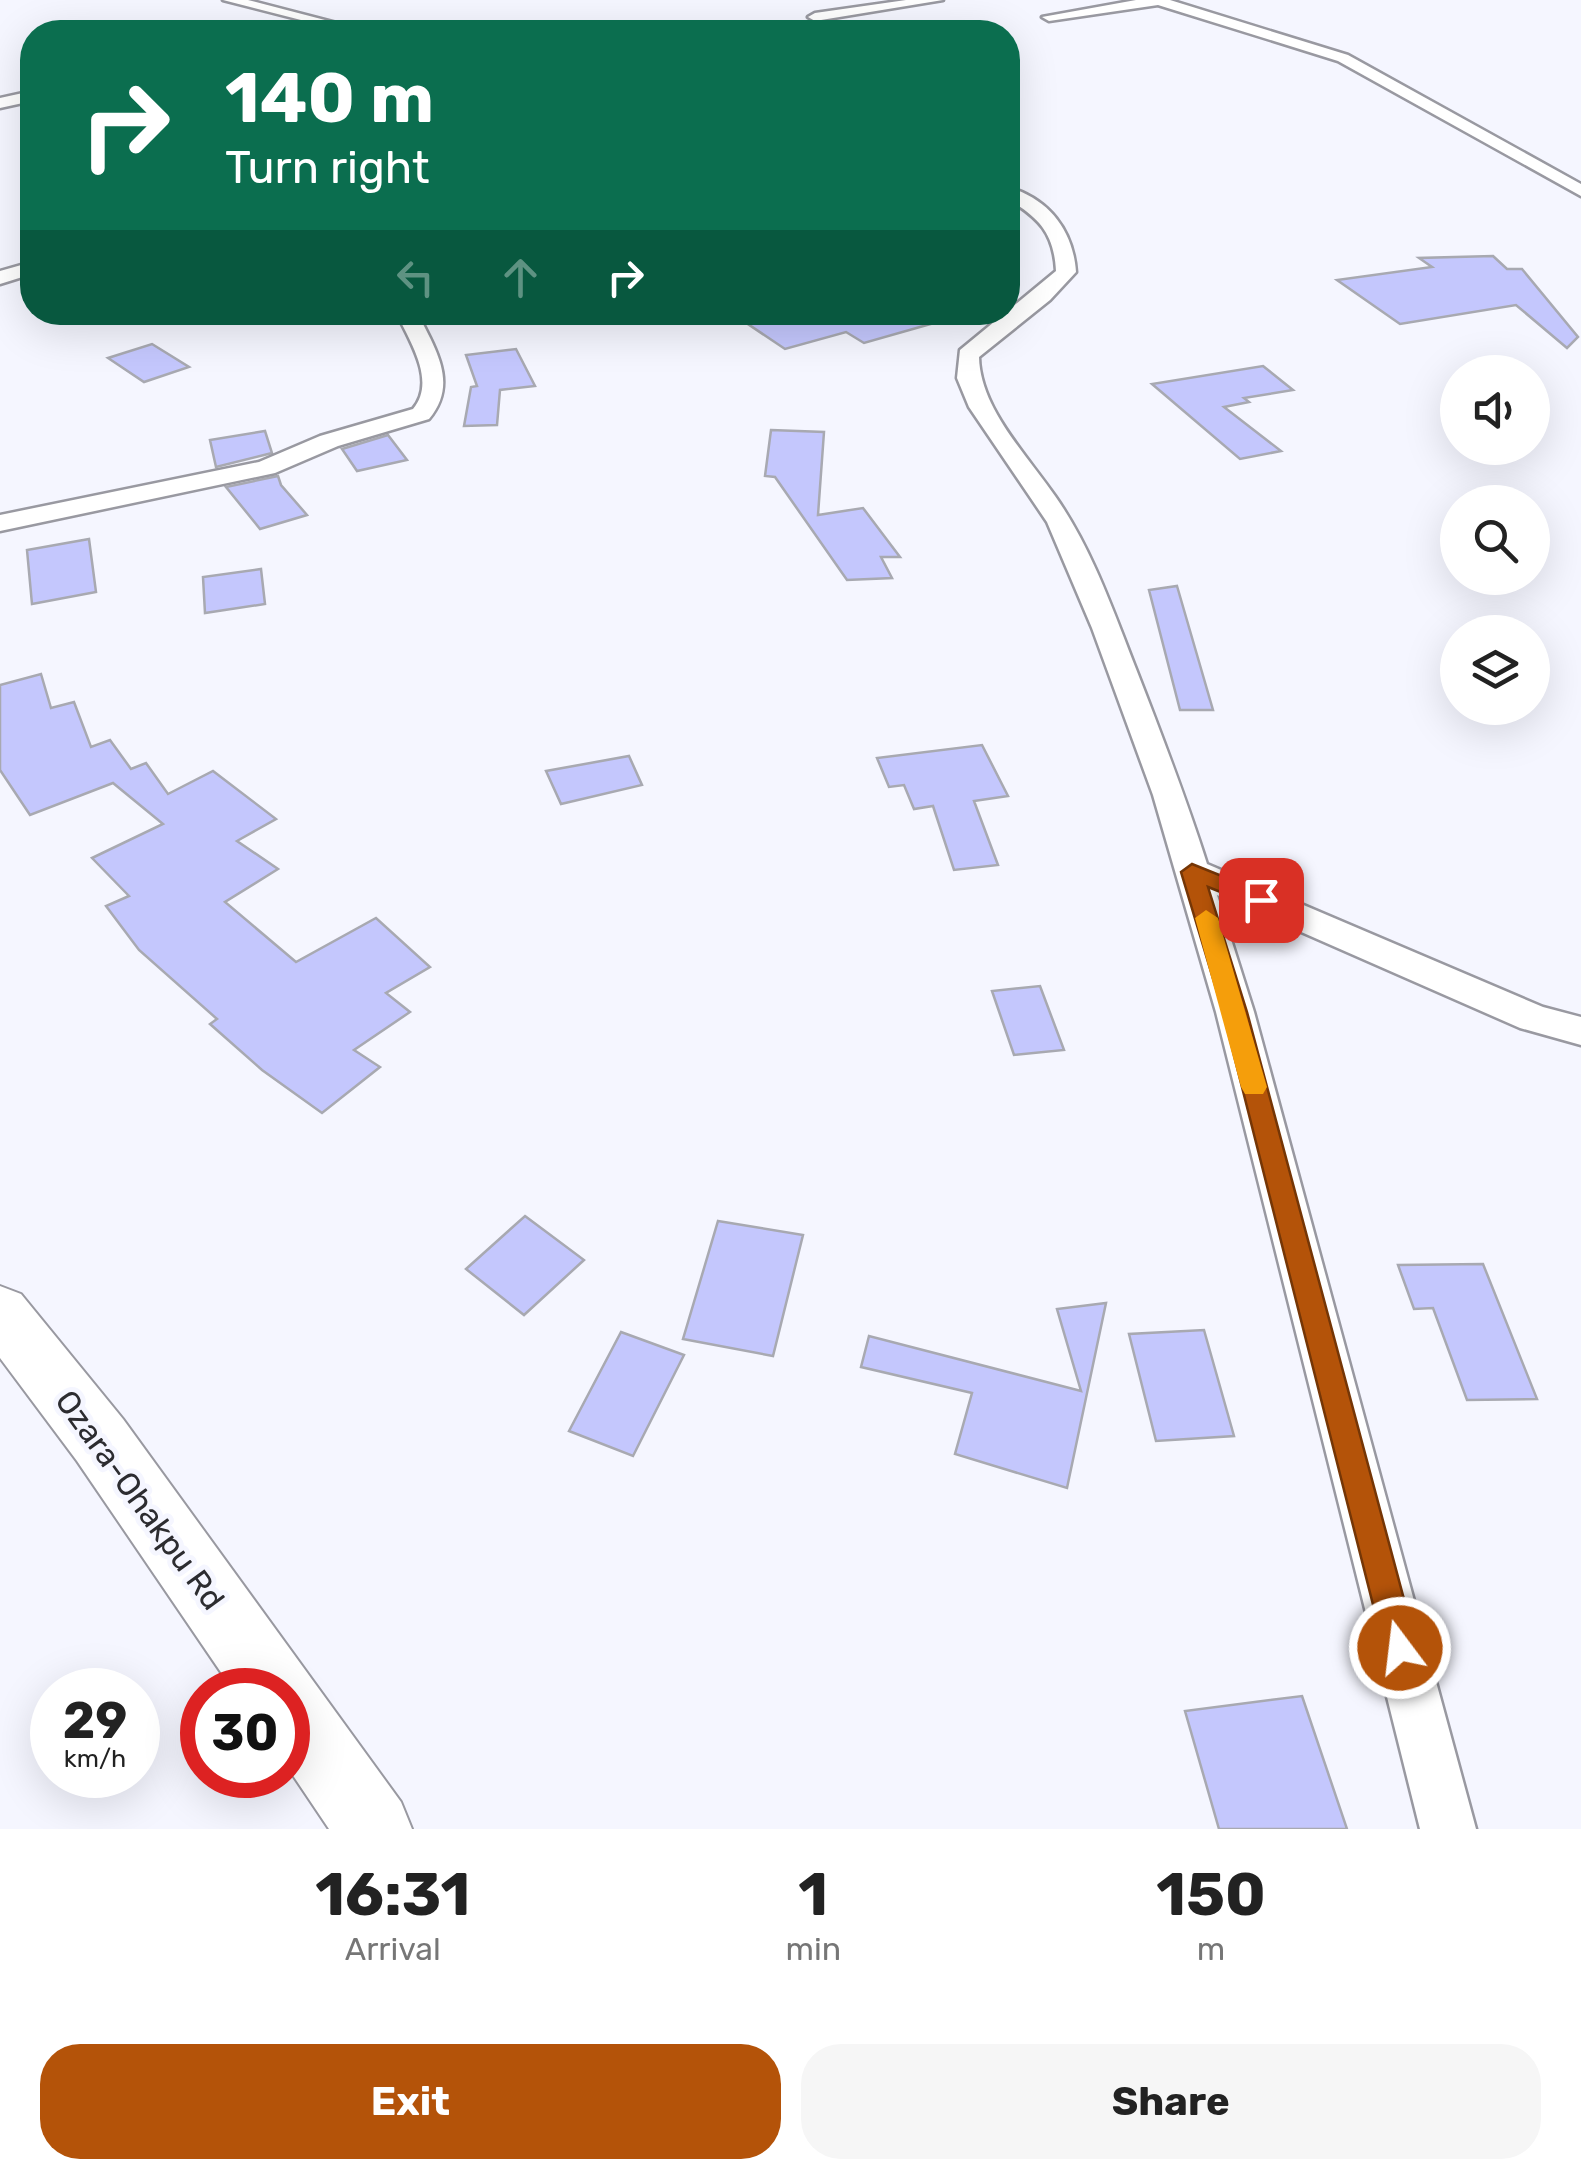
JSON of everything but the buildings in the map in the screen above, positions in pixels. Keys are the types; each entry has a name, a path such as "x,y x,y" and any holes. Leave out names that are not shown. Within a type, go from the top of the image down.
{"main road":[{"name":"Ozara-Ohakpu Rd","path":"0,1312 100,1440 261,1668"},
{"path":"310,1737 374,1829"}],"street":[{"path":"230,0 314,20"},
{"path":"815,17 936,0"},
{"path":"1049,17 1157,0 1342,58 1581,191"},
{"path":"897,20 902,5"},
{"path":"1020,199 1044,214 1061,231 1066,272 1039,301 1020,313"},
{"path":"0,523 266,468 328,442 421,414 432,405 436,395 430,365 412,325"},
{"path":"1000,325 968,355 968,378 981,407 1060,522 1106,628 1169,795 1235,1012 1448,1829"},
{"path":"1192,872 1534,1018 1581,1031"}],"slow traffic":[{"path":"1206,918 1254,1087"}],"route":[{"path":"1261,900 1192,872 1235,1012 1400,1648"}]}
